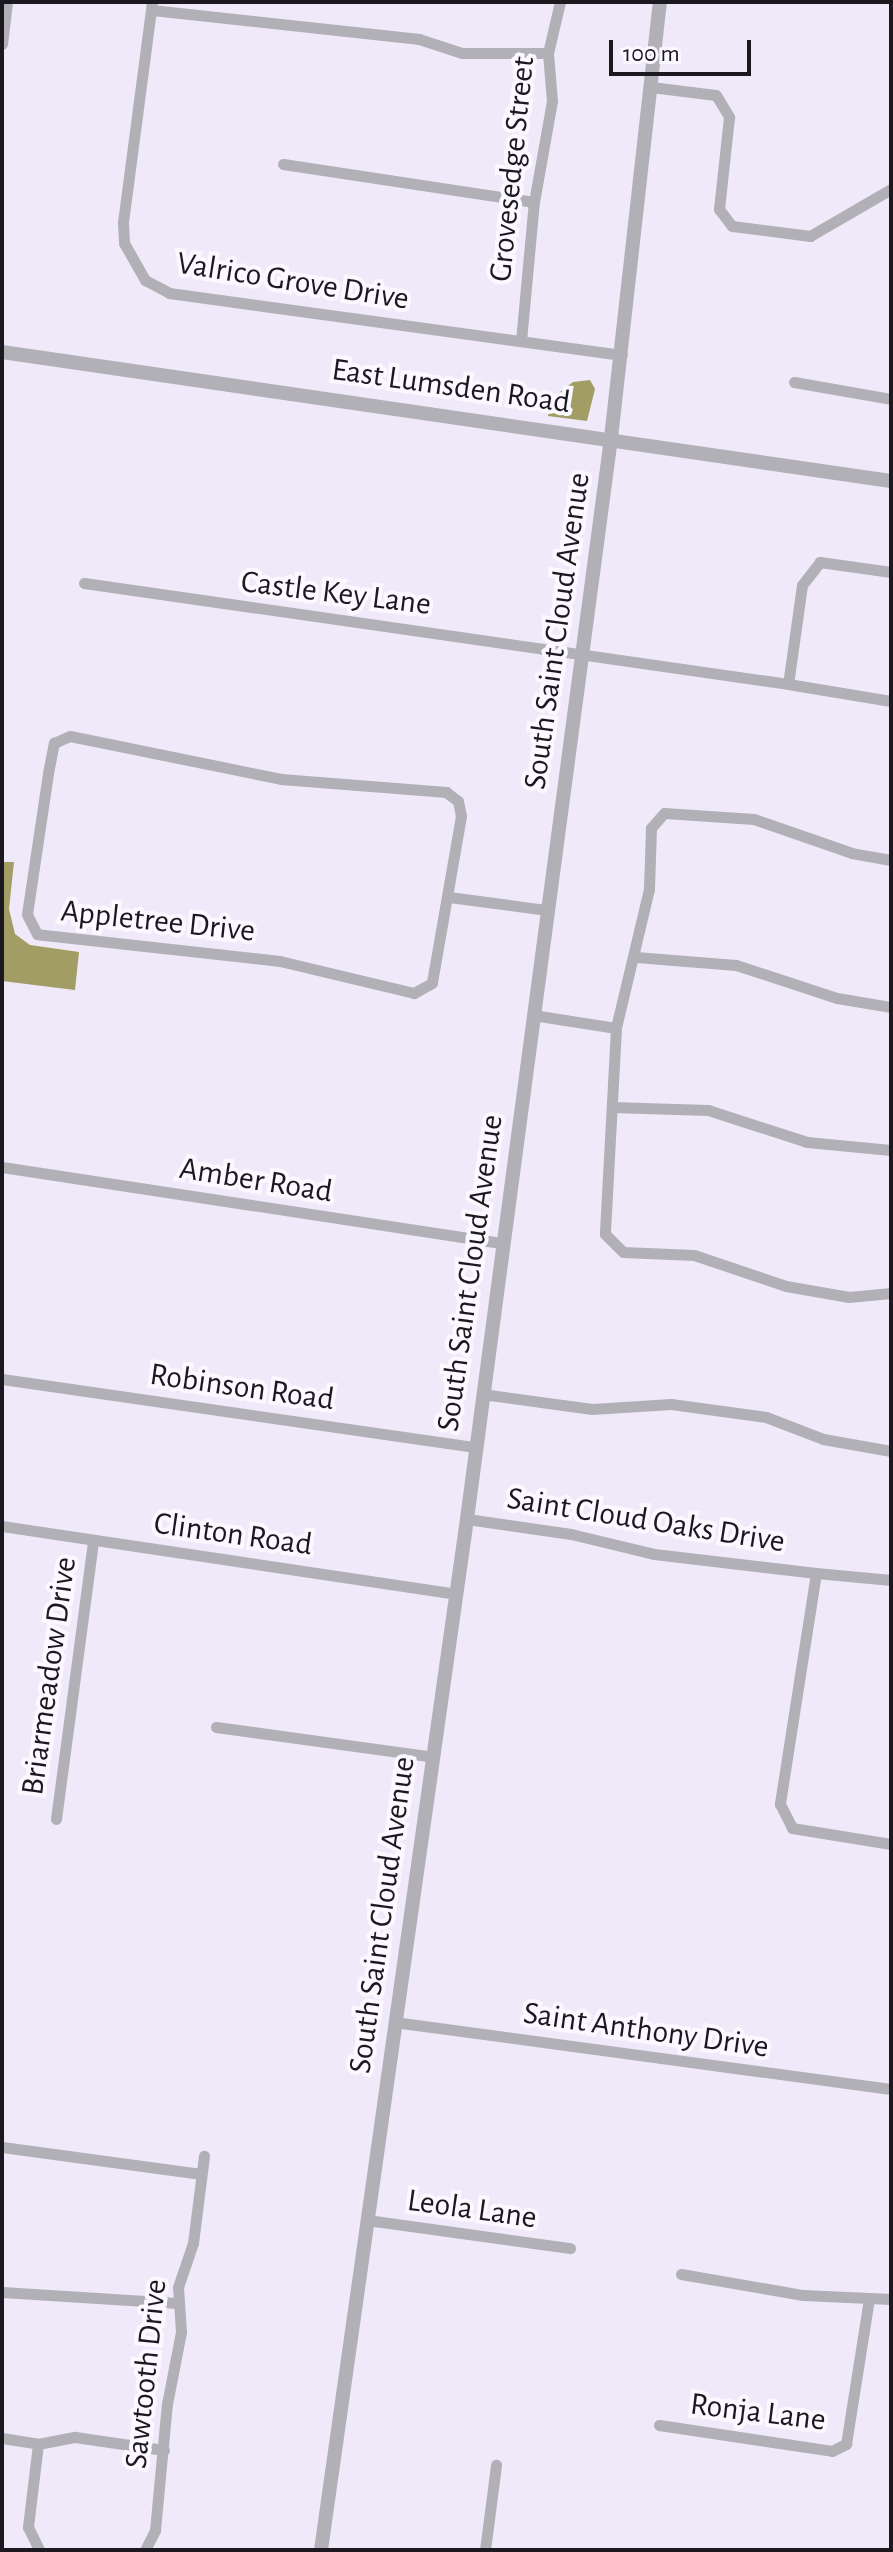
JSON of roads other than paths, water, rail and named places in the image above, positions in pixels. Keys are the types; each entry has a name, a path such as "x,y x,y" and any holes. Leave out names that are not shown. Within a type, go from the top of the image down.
{"street":[{"path":"2,44 7,2"},
{"name":"Grovesedge Street","path":"521,341 534,202 552,101 548,53 560,2"},
{"name":"South Saint Cloud Avenue","path":"321,2550 457,1594 501,1243 611,438 660,2"},
{"path":"152,6 419,39 462,53 548,53"},
{"name":"Valrico Grove Drive","path":"152,6 123,223 124,243 145,280 169,293 622,355"},
{"path":"651,87 716,95 729,117 719,209 732,226 810,236 891,189"},
{"path":"283,164 534,202"},
{"name":"East Lumsden Road","path":"2,352 891,481"},
{"path":"794,382 891,399"},
{"path":"788,684 802,585 820,562 891,572"},
{"name":"Castle Key Lane","path":"84,583 428,630 562,655 581,652 891,701"},
{"name":"Appletree Drive","path":"70,736 281,779 446,792 458,801 461,816 449,897 432,983 414,993 280,961 37,934 27,914 54,743 70,736"},
{"path":"891,860 852,853 754,819 664,813 651,828 649,889 636,957 616,1028 605,1234 623,1252 694,1255 786,1286 849,1297 891,1293"},
{"path":"449,897 547,910"},
{"path":"636,957 736,965 837,998 891,1007"},
{"path":"533,1015 616,1028"},
{"path":"612,1107 708,1110 807,1142 891,1150"},
{"name":"Amber Road","path":"2,1167 501,1243"},
{"name":"Robinson Road","path":"2,1379 475,1447"},
{"path":"482,1394 592,1409 671,1404 739,1413 766,1417 823,1439 891,1451"},
{"name":"Saint Cloud Oaks Drive","path":"467,1519 571,1534 654,1554 891,1580"},
{"name":"Clinton Road","path":"2,1526 457,1594"},
{"name":"Briarmeadow Drive","path":"56,1819 93,1540"},
{"name":"Saint Cloud Oaks Drive","path":"816,1573 781,1812 788,1825 798,1830 891,1844"},
{"path":"216,1727 434,1757"},
{"name":"Saint Anthony Drive","path":"394,2022 891,2089"},
{"path":"2,2147 201,2174"},
{"name":"Sawtooth Drive","path":"145,2550 155,2530 181,2332 177,2303 193,2243 204,2156"},
{"name":"Leola Lane","path":"367,2220 570,2248"},
{"path":"681,2274 803,2295 891,2299"},
{"path":"2,2292 177,2303"},
{"name":"Ronja Lane","path":"659,2425 832,2451 846,2444 869,2299"},
{"path":"2,2438 38,2444 75,2437 164,2450"},
{"path":"38,2444 28,2527 39,2550"},
{"path":"485,2550 496,2465"}]}
